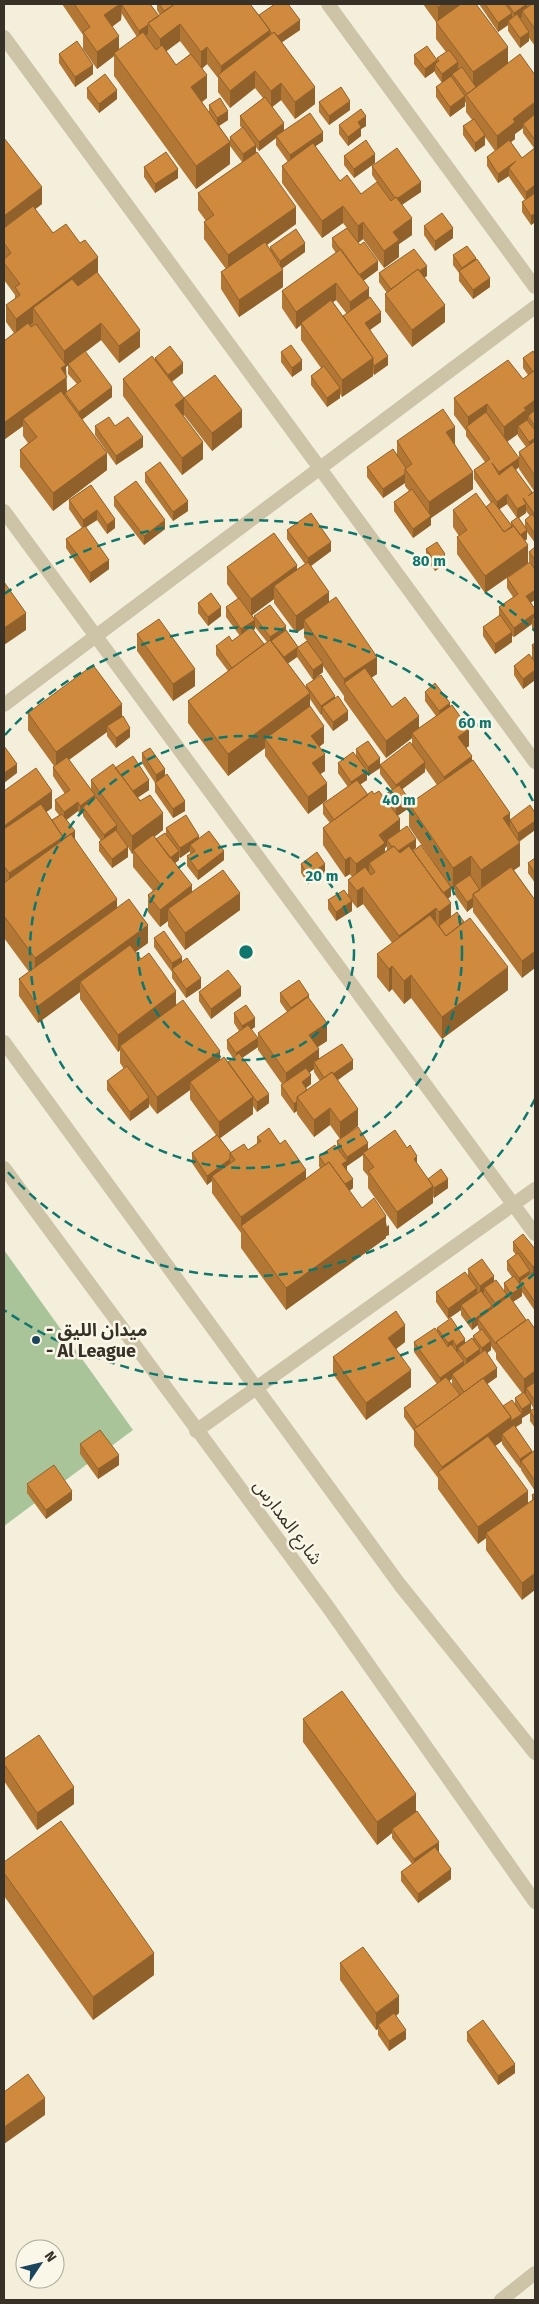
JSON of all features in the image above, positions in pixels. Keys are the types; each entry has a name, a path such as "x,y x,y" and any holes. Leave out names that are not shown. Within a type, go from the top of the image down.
{"street":[{"path":"328,4 535,286"},
{"path":"4,37 535,762"},
{"path":"4,705 535,307"},
{"path":"4,511 535,1234"},
{"path":"4,1042 400,1585 535,1753"},
{"name":"شارع المدارس","path":"4,1168 196,1431 328,1607 535,1902"},
{"path":"196,1431 535,1188"},
{"path":"501,2300 535,2274"}],"green space":[{"name":"- ميدان الليق - Al League","path":"4,1250 133,1430 4,1526"}],"building":[{"path":"74,4 120,4 104,15 119,36 97,52 83,32 90,27"},
{"path":"150,4 159,16 139,31 122,5"},
{"path":"159,4 175,4 164,11"},
{"path":"175,4 250,4 270,30 221,66 207,47 201,52 180,24 160,39 148,23"},
{"path":"275,4 288,4 300,20 278,36 274,32 272,34 259,15"},
{"path":"461,4 476,4 508,47 473,72 436,22"},
{"path":"485,4 505,4 512,13 498,23"},
{"path":"508,4 527,4 514,13"},
{"path":"535,4 535,29 522,11"},
{"path":"517,14 529,32 520,38 508,21"},
{"path":"143,32 156,50 162,45 176,65 191,54 207,75 191,87 230,142 196,166 114,53"},
{"path":"274,32 315,87 295,102 281,83 271,91 255,71 230,91 218,75"},
{"path":"77,41 93,65 75,77 59,54"},
{"path":"427,46 437,60 425,69 414,55"},
{"path":"449,50 458,62 442,74 435,64 439,61 437,58"},
{"path":"520,54 535,75 535,102 513,119 515,122 497,136 466,95"},
{"path":"462,67 476,87 467,94 452,74"},
{"path":"105,74 117,90 99,104 87,88"},
{"path":"451,76 465,96 450,107 436,87"},
{"path":"341,87 350,101 329,116 319,102"},
{"path":"265,97 284,123 259,142 240,116"},
{"path":"220,98 228,111 217,118 209,105"},
{"path":"361,109 366,116 358,122 361,127 348,137 339,125"},
{"path":"310,113 323,132 290,155 276,136"},
{"path":"535,114 535,140 523,124"},
{"path":"474,119 485,135 475,143 463,126"},
{"path":"243,127 256,145 243,154 230,137"},
{"path":"4,138 42,187 4,216"},
{"path":"366,140 375,154 354,169 344,156"},
{"path":"509,140 522,158 535,148 535,185 526,192 509,168 516,161 498,174 487,157"},
{"path":"313,143 340,181 347,175 361,194 377,182 391,201 396,197 412,218 393,232 399,240 384,251 363,222 358,226 343,206 322,221 282,166"},
{"path":"397,148 421,182 398,198 395,198 372,166"},
{"path":"166,152 178,169 155,184 144,167"},
{"path":"257,152 296,207 228,255 204,222 214,215 198,193"},
{"path":"535,193 535,213 531,216 522,202"},
{"path":"33,206 53,233 66,224 80,243 85,240 98,257 16,319 6,305 20,295 15,287 20,284 4,263 4,259 11,253 4,243 4,228"},
{"path":"442,213 453,228 435,241 424,226"},
{"path":"347,228 360,245 364,242 378,261 359,275 332,238"},
{"path":"296,229 305,243 280,261 270,247"},
{"path":"265,242 283,270 239,300 221,272"},
{"path":"467,246 476,258 462,268 453,255"},
{"path":"341,249 369,288 350,302 336,283 296,312 282,291"},
{"path":"414,249 427,266 419,271 418,269 391,289 379,273"},
{"path":"477,259 490,278 473,290 459,271"},
{"path":"418,269 445,305 412,330 385,294"},
{"path":"97,272 140,330 119,346 101,323 64,351 33,308 72,279 78,286"},
{"path":"370,297 381,312 365,323 388,356 374,366 373,358 343,316"},
{"path":"331,300 373,358 342,380 301,323"},
{"path":"28,323 31,327 36,324 66,365 61,368 67,377 5,422 4,341"},
{"path":"291,345 302,360 292,368 281,352"},
{"path":"170,346 183,363 168,375 155,358"},
{"path":"85,351 112,387 79,412 65,393 81,381 68,364"},
{"path":"533,351 535,355 535,370 533,372 523,358"},
{"path":"152,356 184,398 175,405 203,442 182,458 123,379"},
{"path":"508,360 523,379 535,370 535,400 524,408 526,410 504,427 487,404 468,417 454,398"},
{"path":"324,366 340,388 327,398 311,376"},
{"path":"215,375 242,410 212,433 184,398"},
{"path":"61,391 107,453 53,493 20,450 37,437 23,419"},
{"path":"443,409 455,427 446,432 473,472 429,502 405,469 412,464 397,441"},
{"path":"535,410 535,426 528,416"},
{"path":"486,412 519,458 499,472 492,463 499,475 512,465 532,492 528,496 535,491 535,515 523,498 526,504 517,509 507,494 497,502 474,470 490,459 466,427"},
{"path":"109,417 115,426 128,417 143,437 116,456 95,426"},
{"path":"527,420 535,430 535,438 529,442 518,426"},
{"path":"535,441 535,476 519,452"},
{"path":"393,449 406,468 405,474 383,489 367,467"},
{"path":"160,462 188,501 173,512 145,473"},
{"path":"136,481 165,520 144,536 114,497"},
{"path":"91,485 115,519 107,525 97,510 83,520 69,500"},
{"path":"412,489 431,516 413,529 394,502"},
{"path":"476,493 504,532 514,526 528,545 485,576 457,537 467,530 453,510"},
{"path":"493,501 512,526 504,532 486,507"},
{"path":"311,513 331,542 308,558 287,530"},
{"path":"532,514 535,518 535,534 525,520"},
{"path":"518,517 527,530 520,535 511,522"},
{"path":"85,526 109,560 90,573 66,539"},
{"path":"274,533 297,565 251,599 227,567"},
{"path":"437,542 445,554 435,562 426,549"},
{"path":"535,547 535,560 529,552"},
{"path":"308,562 329,592 296,616 274,586"},
{"path":"530,562 535,570 535,590 526,596 535,609 535,613 514,628 499,607 518,594 507,578"},
{"path":"4,582 26,613 4,628"},
{"path":"211,593 221,607 208,617 198,603"},
{"path":"336,597 377,657 344,679 304,620"},
{"path":"239,598 255,620 241,629 226,607"},
{"path":"270,605 286,626 270,637 254,616"},
{"path":"500,615 512,632 495,644 483,627"},
{"path":"159,619 195,669 173,684 137,634"},
{"path":"251,627 264,644 232,668 216,646 229,636 232,641"},
{"path":"286,630 298,647 284,657 271,641"},
{"path":"270,640 310,693 228,754 188,701"},
{"path":"307,641 323,663 313,670 297,648"},
{"path":"529,654 535,662 535,670 523,679 514,666"},
{"path":"93,665 122,704 56,752 28,713"},
{"path":"365,668 392,707 405,697 419,716 386,741 344,683"},
{"path":"321,675 335,696 321,706 306,685"},
{"path":"435,683 450,703 439,711 425,692"},
{"path":"338,696 348,711 333,722 322,707"},
{"path":"452,705 469,729 458,737 472,756 444,777 412,733"},
{"path":"310,706 324,726 311,736 325,754 312,763 327,783 308,797 265,739"},
{"path":"123,716 130,728 116,738 107,726"},
{"path":"368,741 380,758 368,767 356,749"},
{"path":"410,742 425,762 396,785 380,765"},
{"path":"4,746 17,764 4,773"},
{"path":"150,748 165,769 156,775 142,753"},
{"path":"353,752 367,771 351,782 338,763"},
{"path":"133,756 149,780 133,791 115,768"},
{"path":"67,757 95,795 80,806 78,802 64,812 55,800 70,790 53,767"},
{"path":"473,760 510,813 503,818 520,843 481,870 471,856 453,868 409,804"},
{"path":"113,764 140,801 150,795 163,813 132,836 91,780"},
{"path":"36,768 52,791 4,826 4,791"},
{"path":"167,774 185,801 173,809 155,783"},
{"path":"357,780 368,795 334,820 323,804"},
{"path":"399,785 409,799 396,808 386,794"},
{"path":"372,791 374,794 379,791 400,819 379,835 385,843 356,864 350,857 345,860 323,828"},
{"path":"96,797 117,825 104,835 83,807"},
{"path":"41,804 63,837 9,873 4,866 4,829"},
{"path":"530,805 535,813 535,821 518,833 510,820"},
{"path":"62,814 75,831 63,839 52,820"},
{"path":"186,815 199,836 180,848 166,828"},
{"path":"407,826 416,839 398,851 387,840"},
{"path":"116,830 128,847 112,859 99,842"},
{"path":"209,831 224,851 198,871 187,856 195,851 190,845"},
{"path":"165,833 179,851 170,858 156,839"},
{"path":"71,834 117,899 35,958 4,916 4,883"},
{"path":"153,835 192,885 160,910 148,895 161,885 133,850"},
{"path":"421,845 451,887 443,893 413,851"},
{"path":"394,846 400,853 409,846 451,903 439,912 436,908 399,936 363,887 357,891 348,880 365,867 371,875 375,872 369,863"},
{"path":"317,852 325,864 308,875 301,864"},
{"path":"535,858 535,873 528,863"},
{"path":"511,867 535,900 535,951 522,961 473,894"},
{"path":"223,870 240,893 185,933 168,909"},
{"path":"470,875 480,890 473,894 473,898 467,902 455,885"},
{"path":"344,890 352,901 336,912 328,900"},
{"path":"129,899 148,925 38,1006 19,979"},
{"path":"457,912 464,922 446,936 439,926"},
{"path":"430,915 446,936 470,918 508,967 442,1017 411,975 404,981 392,966 389,969 377,954"},
{"path":"164,931 182,957 172,963 154,938"},
{"path":"130,945 141,959 149,953 176,991 118,1035 80,982"},
{"path":"187,958 201,978 186,989 172,969"},
{"path":"228,970 241,987 211,1009 199,992"},
{"path":"299,980 309,995 291,1008 280,993"},
{"path":"308,997 327,1023 309,1035 319,1049 286,1073 258,1033"},
{"path":"183,1000 220,1051 157,1097 120,1046"},
{"path":"246,1005 255,1018 242,1026 234,1013"},
{"path":"248,1025 258,1038 236,1053 227,1040"},
{"path":"342,1044 353,1060 324,1078 314,1062"},
{"path":"239,1053 269,1094 257,1102 228,1062"},
{"path":"224,1057 253,1097 219,1122 190,1082"},
{"path":"127,1066 149,1097 130,1112 107,1081"},
{"path":"306,1068 311,1075 302,1082 307,1090 297,1097 297,1101 294,1104 281,1085"},
{"path":"332,1072 358,1109 340,1122 330,1108 314,1120 297,1097"},
{"path":"358,1127 368,1143 347,1157 337,1141"},
{"path":"269,1128 280,1144 285,1140 306,1170 241,1217 212,1176 235,1160 230,1153 244,1144 248,1150 261,1141 257,1137"},
{"path":"395,1130 407,1148 410,1145 417,1156 414,1159 433,1186 397,1212 368,1171 374,1167 363,1153"},
{"path":"217,1135 231,1153 230,1159 207,1176 192,1153"},
{"path":"335,1145 347,1161 342,1164 353,1179 345,1184 329,1162 325,1165 319,1156"},
{"path":"329,1162 362,1208 374,1198 386,1216 286,1288 241,1226"},
{"path":"441,1169 448,1179 434,1188 428,1179"},
{"path":"523,1234 535,1249 535,1265 533,1267 513,1242"},
{"path":"518,1253 530,1271 519,1278 507,1261"},
{"path":"482,1259 494,1276 480,1286 468,1269"},
{"path":"465,1272 477,1288 448,1309 436,1292"},
{"path":"533,1272 535,1276 535,1302 520,1281"},
{"path":"514,1276 522,1287 511,1294 504,1283"},
{"path":"496,1280 507,1295 495,1303 484,1288"},
{"path":"481,1291 492,1306 472,1321 461,1305"},
{"path":"509,1296 526,1320 496,1342 496,1344 478,1319"},
{"path":"396,1311 405,1325 388,1338 411,1370 366,1403 333,1357"},
{"path":"451,1318 465,1339 456,1346 453,1340 448,1343 437,1328"},
{"path":"528,1319 535,1329 535,1371 524,1379 496,1342"},
{"path":"435,1328 448,1347 451,1344 464,1361 440,1378 414,1342"},
{"path":"482,1329 491,1341 482,1348 473,1336"},
{"path":"472,1338 480,1349 466,1359 458,1348"},
{"path":"485,1350 497,1368 464,1392 452,1374"},
{"path":"446,1377 460,1395 417,1427 404,1408"},
{"path":"483,1378 511,1417 442,1467 414,1429"},
{"path":"535,1382 535,1401 526,1388"},
{"path":"524,1392 531,1403 522,1409 515,1398"},
{"path":"512,1400 522,1414 511,1421 511,1417 503,1406"},
{"path":"535,1408 535,1419 530,1411"},
{"path":"514,1425 532,1451 520,1459 502,1434"},
{"path":"100,1430 119,1455 98,1469 80,1444"},
{"path":"488,1436 528,1491 478,1527 438,1472"},
{"path":"535,1450 535,1481 521,1461"},
{"path":"54,1465 72,1491 46,1510 27,1484"},
{"path":"535,1493 535,1573 522,1583 486,1533 534,1499 532,1495"},
{"path":"342,1691 416,1794 377,1822 303,1719"},
{"path":"39,1735 74,1787 37,1813 4,1764 4,1759"},
{"path":"417,1811 439,1842 414,1859 392,1829"},
{"path":"61,1821 154,1953 93,1997 4,1873 4,1862"},
{"path":"435,1847 451,1869 418,1894 401,1872"},
{"path":"363,1947 399,1996 376,2013 340,1963"},
{"path":"394,2013 406,2030 389,2041 378,2025"},
{"path":"483,2020 515,2064 498,2076 467,2032"},
{"path":"28,2074 45,2098 4,2127 4,2092"}],"place":[{"name":"- ميدان الليق - Al League","path":"36,1340"}]}
